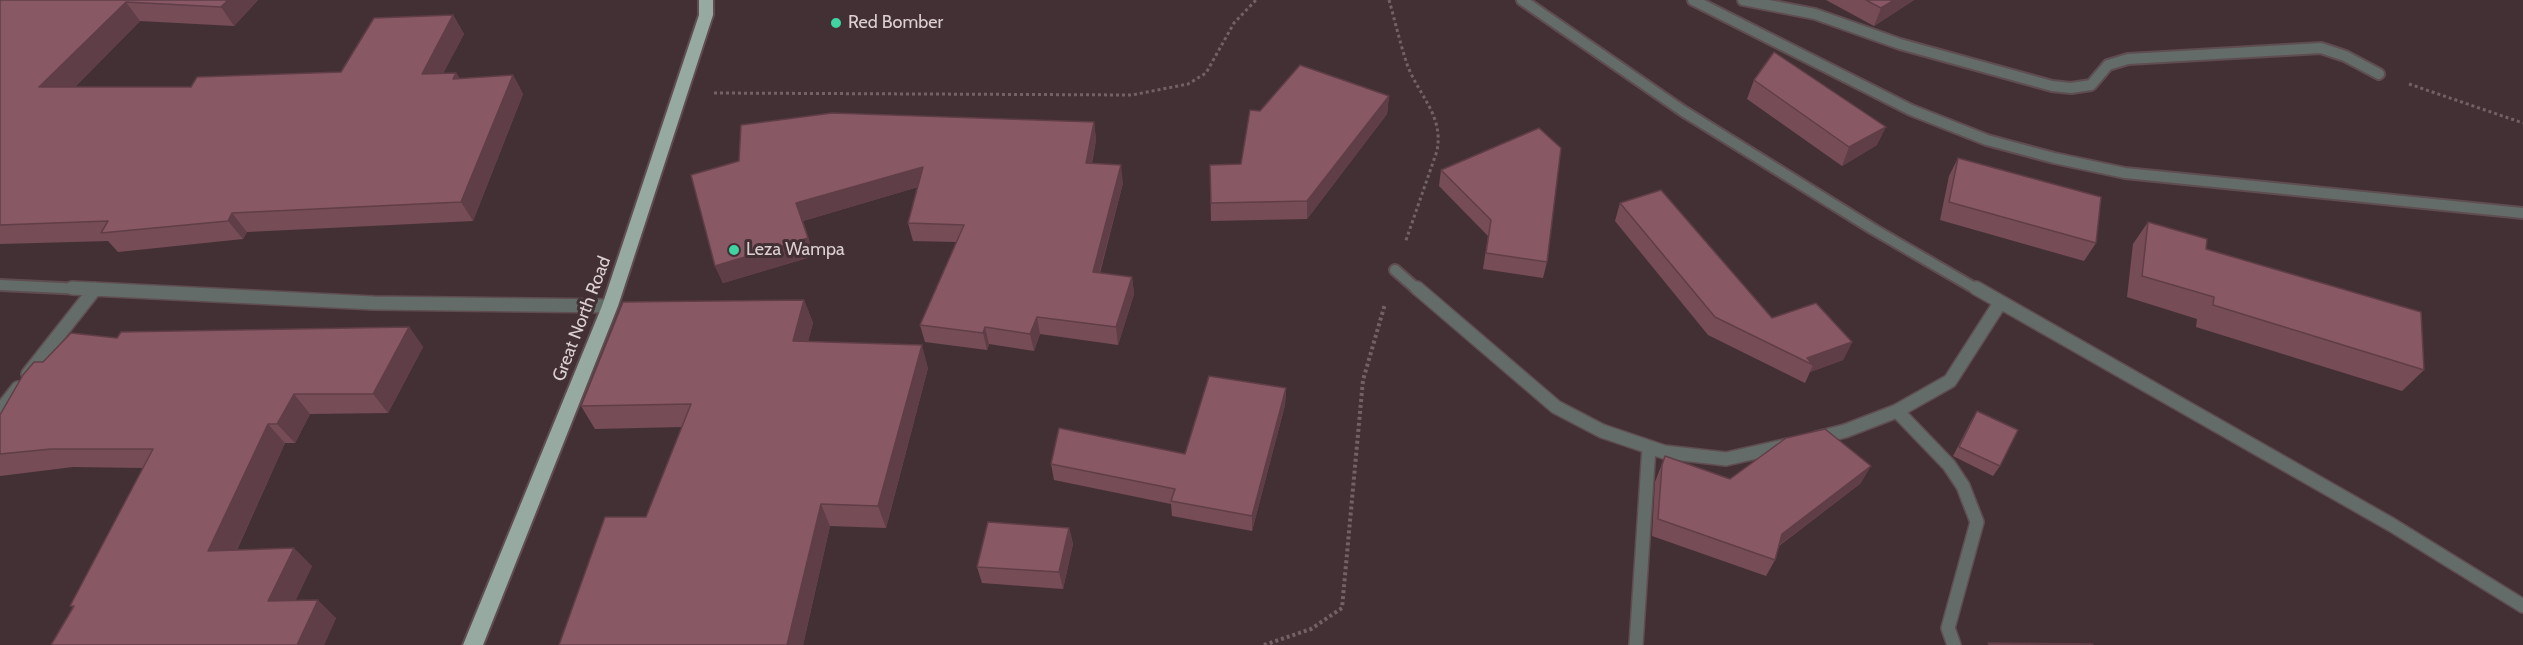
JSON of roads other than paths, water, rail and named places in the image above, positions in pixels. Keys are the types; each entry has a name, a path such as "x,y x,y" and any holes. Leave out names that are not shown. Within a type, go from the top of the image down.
{"highway":[{"name":"Great North Road","path":"473,645 610,306 706,15 705,0"}],"street":[{"path":"1522,0 1683,111 1873,229 2392,525 2523,606"},
{"path":"1693,0 1922,114 1987,140 2054,158 2125,173 2523,213"},
{"path":"1743,0 1815,14 1900,44 2052,86 2071,88 2091,85 2108,65 2128,60 2321,48 2355,61 2379,74"},
{"path":"1395,270 1556,407 1602,431 1664,452 1726,459 1845,431 1898,411 1950,381 2000,303"},
{"path":"0,285 374,303 610,306"},
{"path":"0,411 95,289"},
{"path":"1898,411 1949,465 1963,486 1977,522 1948,628 1954,645"},
{"path":"1636,645 1649,447"}],"place":[{"name":"Red Bomber","path":"836,23"},
{"name":"Leza Wampa","path":"734,250"}]}
